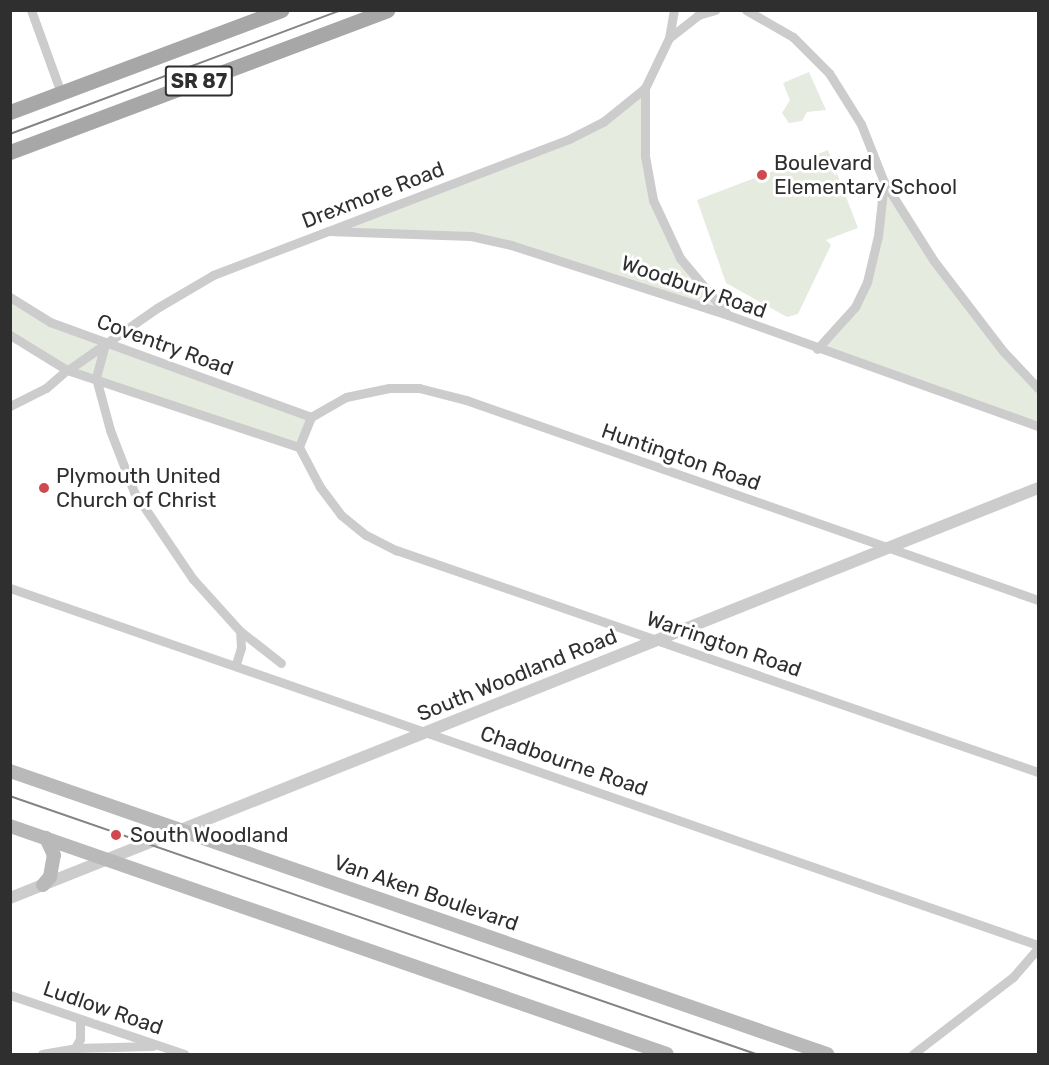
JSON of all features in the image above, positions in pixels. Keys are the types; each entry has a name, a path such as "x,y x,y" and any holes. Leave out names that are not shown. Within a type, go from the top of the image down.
{"main road":[{"name":"SR 87","path":"10,112 248,16 282,10"},
{"name":"SR 87","path":"10,152 387,10"},
{"name":"Van Aken Boulevard","path":"10,771 827,1054"},
{"path":"10,826 667,1054"},
{"path":"43,885 50,877 54,855 46,838"}],"street":[{"path":"31,10 61,93"},
{"name":"Drexmore Road","path":"10,406 46,388 67,370 105,344 213,275 590,130 645,88 669,38 674,10"},
{"name":"Drexmore Road","path":"669,38 698,15 715,10"},
{"path":"746,10 793,37 830,73 859,120 884,182 973,314 1038,387"},
{"path":"645,88 645,156 653,200 680,258 728,315"},
{"path":"817,349 855,307 867,282 878,236 884,182"},
{"name":"Woodbury Road","path":"328,231 471,236 511,245 728,315 817,349 1038,426"},
{"name":"Coventry Road","path":"10,297 50,322 105,344 311,417"},
{"path":"10,335 67,370 299,447 311,417"},
{"path":"105,344 96,378 114,441 134,492 170,549 240,631 281,663"},
{"name":"Huntington Road","path":"311,417 346,397 389,388 419,388 466,400 1038,600"},
{"name":"Warrington Road","path":"299,447 327,496 341,515 366,535 396,550 1038,772"},
{"name":"South Woodland Road","path":"10,898 1038,488"},
{"name":"Chadbourne Road","path":"10,588 236,664 1038,946"},
{"path":"236,664 241,648 240,631"},
{"path":"913,1054 1012,977 1038,946"},
{"name":"Ludlow Road","path":"10,995 184,1054"},
{"path":"75,1048 80,1039 80,1020"},
{"path":"42,1054 75,1048 159,1046"}],"shaded area":[{"path":"809,72 826,110 807,112 802,121 789,123 782,113 790,100 783,83"},
{"path":"645,88 647,177 671,241 728,315 471,236 328,231 571,139"},
{"path":"828,150 858,228 826,240 831,245 798,314 787,317 726,283 697,200"},
{"path":"884,182 934,261 1038,387 1038,426 817,349 841,322 867,282"},
{"path":"10,297 50,322 311,417 299,447 68,370 11,335"}],"tram line":[{"path":"10,134 341,10"},
{"path":"10,796 756,1054"}],"place":[{"name":"Boulevard Elementary School","path":"762,175"},
{"name":"Plymouth United Church of Christ","path":"44,488"},
{"name":"South Woodland","path":"116,835"}]}
